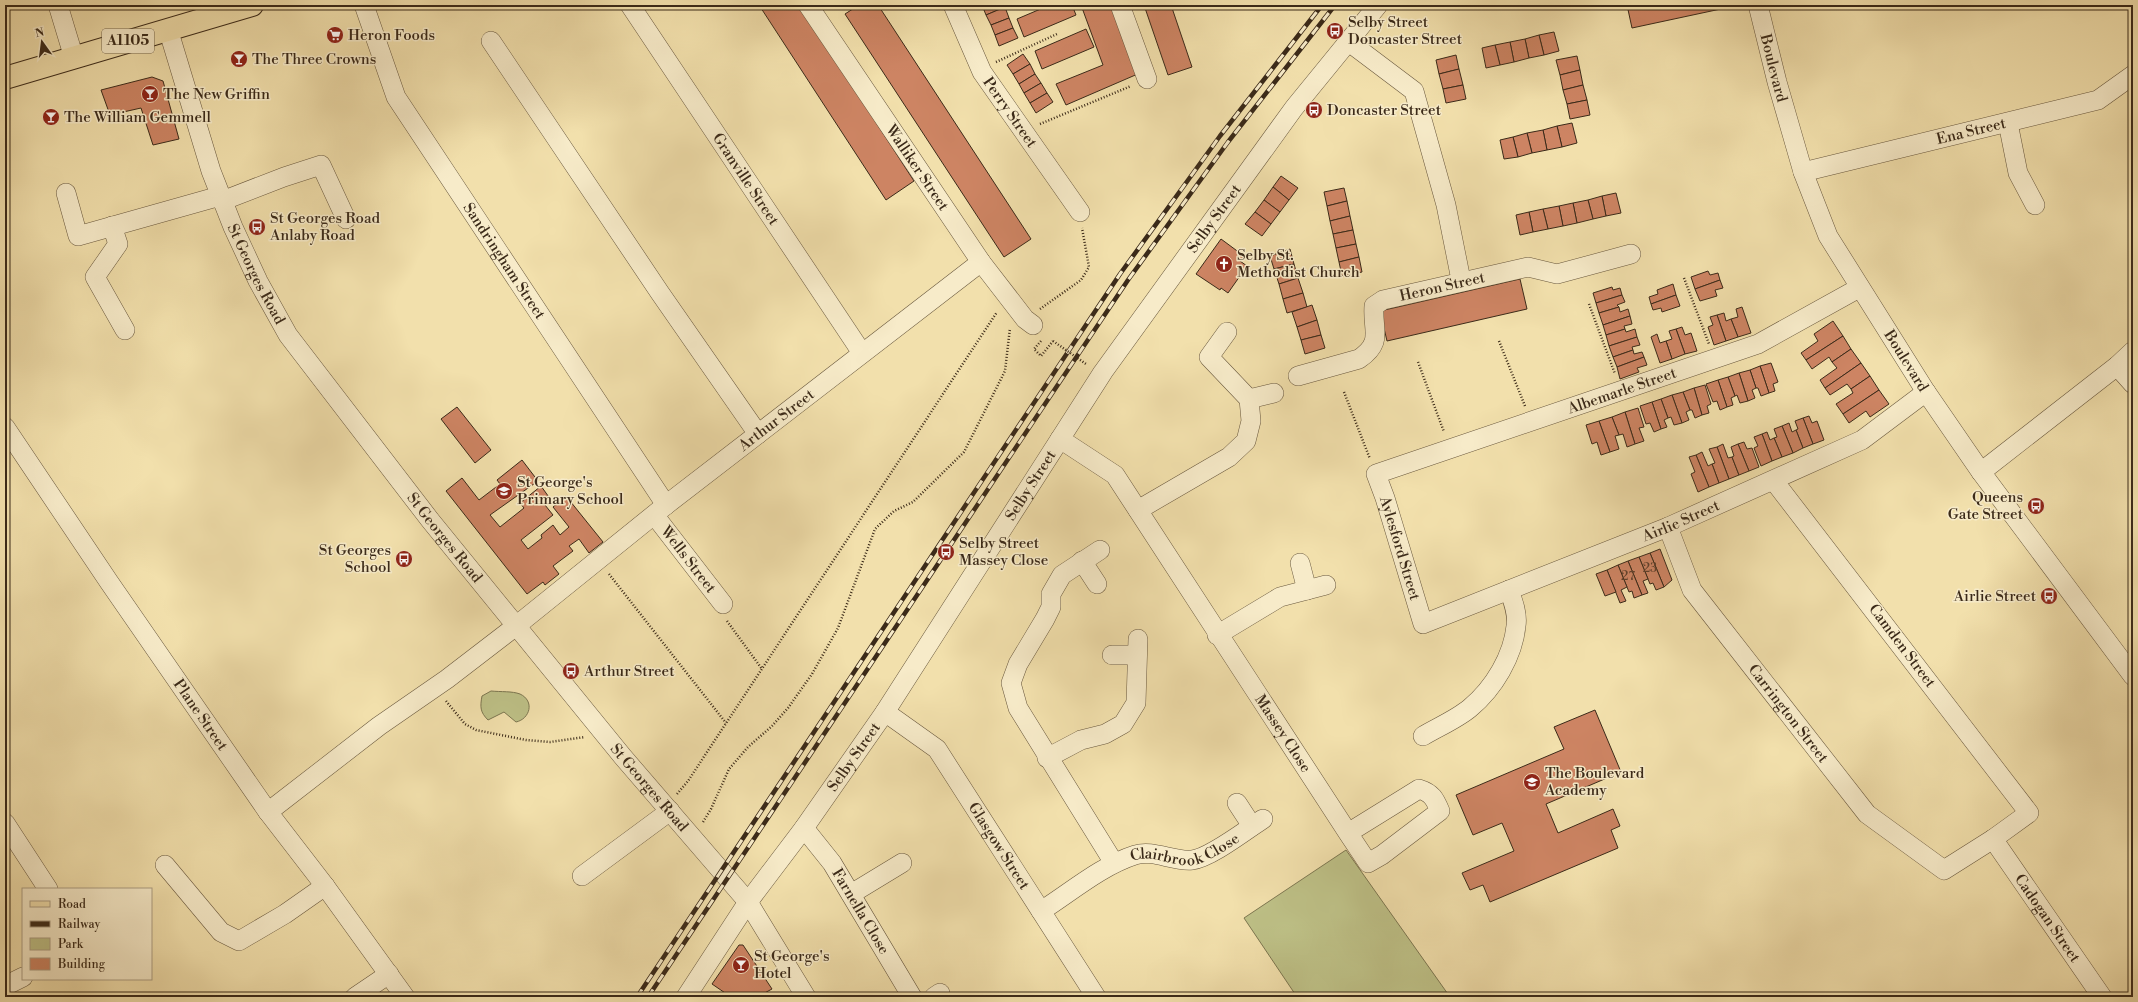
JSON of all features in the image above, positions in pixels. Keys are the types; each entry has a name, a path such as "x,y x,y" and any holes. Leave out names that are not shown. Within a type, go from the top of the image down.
{"main road":[{"name":"A1105","path":"5,78 252,5"}],"street":[{"path":"58,5 74,58"},
{"name":"Sandringham Street","path":"364,5 396,97 660,511"},
{"name":"Granville Street","path":"630,5 862,353"},
{"name":"Walliker Street","path":"808,5 981,262 1029,322"},
{"name":"Perry Street","path":"953,5 981,69 1023,132 1080,212"},
{"path":"1120,5 1147,79"},
{"name":"Selby Street","path":"686,997 748,902 804,828 885,712 1103,372 1294,108 1378,5"},
{"name":"Boulevard","path":"1758,5 1777,82 1803,172 1828,236 1859,288 1926,392 1981,472 2133,676"},
{"name":"St Georges Road","path":"168,29 221,198 258,281 288,334 430,520 605,736 748,902 806,997"},
{"path":"491,41 664,300 758,434"},
{"path":"1349,42 1414,92 1446,205 1461,280"},
{"name":"Ena Street","path":"1803,172 2098,100 2133,75"},
{"path":"2008,123 2018,174 2035,205"},
{"path":"66,192 78,236 221,198 321,165 346,219"},
{"path":"112,226 118,244 95,277 125,330"},
{"name":"Heron Street","path":"1298,376 1359,358 1368,353 1376,338 1373,312 1374,306 1377,302 1461,280 1528,266 1557,274 1631,254"},
{"name":"Arthur Street","path":"268,812 379,726 436,687 516,626 758,434 981,262"},
{"name":"Albemarle Street","path":"1376,474 1758,344 1859,288"},
{"path":"1138,510 1229,457 1246,441 1252,421 1249,399 1209,357 1227,332"},
{"path":"1981,472 2117,366 2133,351"},
{"path":"2117,366 2133,384"},
{"name":"Airlie Street","path":"1422,624 1668,527 1862,440 1926,392"},
{"path":"1249,399 1274,393"},
{"name":"Plane Street","path":"5,427 109,582 268,812 325,886 405,997"},
{"name":"Massey Close","path":"1060,439 1115,475 1218,635 1348,833 1368,863 1382,855 1440,811 1435,799 1429,792 1419,789 1348,833"},
{"name":"Aylesford Street","path":"1376,474 1385,498 1422,624"},
{"name":"Camden Street","path":"1774,480 2029,813 1993,840"},
{"name":"Wells Street","path":"660,511 723,604"},
{"name":"Carrington Street","path":"1668,527 1692,590 1867,814 1944,870 1993,840"},
{"name":"Clairbrook Close","path":"1100,550 1062,575 1051,594 1051,607 1046,619 1018,664 1011,682 1018,708 1047,758 1114,863"},
{"path":"1082,561 1097,584"},
{"path":"1300,564 1308,590"},
{"path":"1218,635 1280,597 1326,585"},
{"path":"1422,736 1470,708 1497,678 1513,643 1517,625 1515,609 1509,590"},
{"path":"1047,758 1080,740 1106,734 1123,724 1136,703 1138,647 1112,655"},
{"name":"Glasgow Street","path":"885,712 937,749 1096,997"},
{"name":"Clairbrook Close","path":"1041,911 1114,863 1137,854 1160,855 1177,860 1192,860 1207,855 1257,823 1237,803"},
{"path":"582,876 668,809"},
{"path":"5,823 47,888"},
{"name":"Farnella Close","path":"804,828 832,863 912,997"},
{"name":"Cadogan Street","path":"1993,840 2102,997"},
{"path":"851,894 902,863"},
{"path":"165,864 221,932 239,940 285,914 325,886"},
{"path":"355,997 389,974"},
{"path":"5,986 22,978"}],"path":[{"path":"981,69 1057,34"},
{"path":"1023,132 1147,79"},
{"path":"1080,212 1089,267 1081,280 1029,322 1045,336 1034,349 1041,356 1053,340 1086,364"},
{"path":"1684,278 1715,359"},
{"path":"668,809 1011,299"},
{"path":"692,836 711,809 729,768 788,708 812,674 838,628 875,529 894,511 912,502 964,452 1005,371 1011,299"},
{"path":"1589,304 1622,391"},
{"path":"1499,341 1532,421"},
{"path":"1418,362 1451,449"},
{"path":"1344,392 1376,474"},
{"path":"598,561 726,723"},
{"path":"723,604 721,612 762,669"},
{"path":"436,687 465,724 476,730 526,740 550,742 586,737 593,743 605,736"}],"green space":[{"path":"491,691 517,693 525,697 528,701 529,710 525,717 516,722 504,712 488,720 482,712 481,703 482,696"},
{"path":"1346,850 1450,997 1297,997 1244,918"}],"building":[{"path":"759,5 800,5 914,181 886,200"},
{"path":"859,5 878,5 1031,239 1004,257 845,14"},
{"path":"982,5 1004,5 1005,7 986,15"},
{"path":"1050,5 1072,5 1076,15 1024,37 1017,19"},
{"path":"1081,5 1115,5 1140,73 1066,105 1056,84 1103,65"},
{"path":"1144,5 1171,5 1192,67 1168,75"},
{"path":"1627,5 1729,5 1730,7 1632,28"},
{"path":"1005,7 1009,18 991,25 986,15"},
{"path":"1009,18 1013,28 995,35 991,25"},
{"path":"1013,28 1018,38 999,46 995,35"},
{"path":"1086,29 1094,47 1042,69 1035,51"},
{"path":"1554,32 1559,51 1544,55 1539,35"},
{"path":"1539,35 1544,55 1529,58 1525,39"},
{"path":"1525,39 1529,58 1514,62 1510,42"},
{"path":"1510,42 1514,62 1500,65 1495,45"},
{"path":"1495,45 1500,65 1486,68 1482,48"},
{"path":"1023,54 1030,64 1013,74 1007,65"},
{"path":"1456,55 1459,69 1439,74 1436,60"},
{"path":"1577,56 1580,70 1560,75 1556,60"},
{"path":"1030,64 1035,74 1019,84 1013,74"},
{"path":"1459,69 1463,85 1443,89 1439,74"},
{"path":"1580,70 1583,85 1563,90 1560,75"},
{"path":"1035,74 1041,83 1024,93 1019,84"},
{"path":"152,77 163,81 179,139 153,145 141,108 110,115 101,90"},
{"path":"1041,83 1047,93 1030,103 1024,93"},
{"path":"1463,85 1466,99 1446,103 1443,89"},
{"path":"1583,85 1587,100 1567,104 1563,90"},
{"path":"1047,93 1053,102 1036,113 1030,103"},
{"path":"1587,100 1590,115 1570,119 1567,104"},
{"path":"1572,123 1577,143 1562,147 1557,126"},
{"path":"1557,126 1562,147 1547,150 1543,130"},
{"path":"1543,130 1547,150 1532,153 1527,133"},
{"path":"1527,133 1532,153 1518,157 1513,137"},
{"path":"1513,137 1518,157 1504,159 1500,140"},
{"path":"1281,176 1298,188 1289,200 1273,187"},
{"path":"1273,187 1289,200 1280,212 1264,200"},
{"path":"1344,188 1347,201 1327,206 1324,192"},
{"path":"1616,193 1621,213 1606,216 1602,196"},
{"path":"1602,196 1606,216 1593,219 1588,200"},
{"path":"1264,200 1280,212 1271,224 1255,212"},
{"path":"1588,200 1593,219 1577,223 1573,203"},
{"path":"1347,201 1350,216 1330,221 1327,206"},
{"path":"1573,203 1577,223 1563,226 1559,206"},
{"path":"1559,206 1563,226 1548,229 1543,209"},
{"path":"1543,209 1548,229 1533,232 1529,212"},
{"path":"1255,212 1271,224 1262,236 1245,224"},
{"path":"1529,212 1533,232 1520,235 1516,215"},
{"path":"1350,216 1353,230 1333,234 1330,221"},
{"path":"1353,230 1356,244 1336,248 1333,234"},
{"name":"Selby St. Methodist Church","path":"1221,239 1244,256 1240,261 1247,266 1228,293 1221,288 1220,290 1196,274"},
{"path":"1356,244 1359,257 1339,262 1336,248"},
{"path":"1290,249 1294,264 1274,269 1270,256"},
{"path":"1359,257 1362,272 1342,276 1339,262"},
{"path":"1294,264 1298,278 1279,284 1274,269"},
{"path":"1708,271 1710,275 1718,273 1720,280 1695,289 1691,277"},
{"path":"1298,278 1303,293 1283,299 1279,284"},
{"path":"1520,279 1527,309 1387,341 1380,311"},
{"path":"1720,280 1723,288 1715,290 1717,296 1700,301 1695,289"},
{"path":"1673,284 1676,295 1651,304 1649,297 1658,294 1657,290"},
{"path":"1612,287 1613,290 1620,288 1622,295 1596,303 1593,293"},
{"path":"1303,293 1307,307 1287,313 1283,299"},
{"path":"1622,295 1625,302 1617,305 1619,307 1599,313 1596,303"},
{"path":"1676,295 1680,306 1662,312 1661,308 1653,310 1651,304"},
{"path":"1312,305 1317,320 1297,327 1292,312"},
{"path":"1619,307 1620,312 1628,309 1630,316 1603,325 1599,313"},
{"path":"1742,307 1751,333 1738,337 1731,319 1738,317 1736,309"},
{"path":"1724,313 1726,321 1731,319 1738,337 1726,341 1717,315"},
{"path":"1717,315 1726,341 1714,345 1708,327 1713,325 1710,317"},
{"path":"1630,316 1632,324 1624,326 1625,329 1606,335 1603,325"},
{"path":"1317,320 1321,335 1301,340 1297,327"},
{"path":"1833,321 1843,336 1806,360 1801,353 1818,341 1814,334"},
{"path":"1682,327 1685,335 1691,333 1697,351 1685,354 1676,329"},
{"path":"1625,329 1626,332 1635,329 1637,337 1609,346 1606,335"},
{"path":"1676,329 1685,354 1672,359 1666,341 1672,339 1669,331"},
{"path":"1657,334 1660,343 1666,341 1672,359 1660,363 1651,337"},
{"path":"1321,335 1325,348 1305,354 1301,340"},
{"path":"1843,336 1851,349 1832,362 1829,357 1812,369 1806,360"},
{"path":"1637,337 1640,345 1632,347 1633,350 1613,357 1609,346"},
{"path":"1851,349 1861,363 1825,388 1820,380 1837,368 1832,362"},
{"path":"1633,350 1634,354 1642,352 1644,357 1617,367 1613,357"},
{"path":"1644,357 1647,365 1637,368 1639,372 1620,379 1617,367"},
{"path":"1771,363 1778,382 1773,384 1775,391 1769,393 1760,366"},
{"path":"1861,363 1870,376 1851,389 1847,384 1830,395 1825,388"},
{"path":"1760,366 1769,393 1761,396 1758,388 1756,388 1750,370"},
{"path":"1750,370 1756,388 1752,390 1755,398 1748,401 1739,373"},
{"path":"1739,373 1748,401 1740,403 1737,395 1735,396 1728,377"},
{"path":"1870,376 1879,390 1843,414 1836,404 1853,393 1851,389"},
{"path":"1728,377 1735,396 1731,398 1733,405 1727,407 1718,380"},
{"path":"1718,380 1727,407 1720,410 1717,401 1713,402 1706,384"},
{"path":"1705,385 1711,404 1707,406 1709,413 1702,415 1694,388"},
{"path":"1694,388 1702,415 1695,418 1683,392"},
{"path":"1879,390 1889,404 1870,417 1866,411 1849,423 1843,414"},
{"path":"1683,392 1690,410 1686,412 1689,420 1682,423 1672,395"},
{"path":"1672,395 1682,423 1674,425 1671,417 1668,418 1661,399"},
{"path":"1661,399 1668,418 1664,420 1667,427 1661,429 1652,402"},
{"path":"1652,402 1661,429 1654,432 1650,423 1646,424 1640,406"},
{"path":"457,407 491,450 475,463 441,419"},
{"path":"1638,408 1644,427 1639,428 1644,441 1635,444 1625,412"},
{"path":"1625,412 1635,444 1627,447 1623,434 1619,435 1612,417"},
{"path":"1809,416 1812,423 1817,421 1824,440 1813,444 1803,418"},
{"path":"1612,417 1619,435 1615,436 1619,449 1610,452 1599,421"},
{"path":"1803,418 1813,444 1803,448 1796,430 1798,429 1795,421"},
{"path":"1599,421 1610,452 1601,455 1597,442 1592,444 1586,425"},
{"path":"1789,423 1792,432 1796,430 1803,448 1793,453 1782,426"},
{"path":"1782,426 1793,453 1782,457 1774,438 1777,437 1774,429"},
{"path":"1767,432 1770,440 1774,438 1782,457 1772,461 1762,434"},
{"path":"1762,434 1772,461 1761,466 1754,448 1758,446 1754,437"},
{"path":"1744,442 1747,449 1752,448 1759,467 1749,471 1738,444"},
{"path":"1723,444 1728,458 1732,457 1739,475 1729,479 1717,447"},
{"path":"1738,444 1749,471 1739,475 1732,457 1734,456 1731,447"},
{"path":"1717,447 1729,479 1719,483 1712,464 1715,463 1709,449"},
{"path":"1702,452 1708,466 1712,464 1719,483 1709,487 1696,455"},
{"path":"1696,455 1709,487 1698,492 1691,474 1695,472 1689,457"},
{"path":"522,460 538,481 490,515 500,527 524,508 520,503 541,486 551,500 545,505 553,515 521,540 528,549 542,538 541,535 553,525 560,535 569,527 553,507 566,496 603,542 589,553 579,539 569,546 573,551 553,566 559,574 545,585 543,582 527,594 446,491 462,478 479,500 500,484 497,480"},
{"path":"1660,549 1672,580 1664,587 1650,553"},
{"path":"1650,553 1664,587 1656,590 1653,583 1650,584 1639,557"},
{"path":"1639,557 1648,579 1643,581 1648,593 1642,595 1628,561"},
{"path":"1628,561 1642,595 1634,598 1632,591 1629,592 1618,565"},
{"path":"1618,565 1627,587 1621,590 1626,601 1620,603 1607,570"},
{"path":"1607,570 1616,592 1605,596 1596,574"},
{"path":"1595,710 1621,772 1546,804 1558,833 1613,809 1620,826 1611,830 1618,848 1490,902 1483,885 1470,890 1462,873 1514,851 1502,823 1473,835 1456,795 1564,749 1554,727"},
{"name":"St George's Hotel","path":"739,945 743,945 772,989 757,997 731,997 712,984"}],"railway":[{"path":"637,997 1120,274 1220,136 1322,5"},
{"path":"648,997 1128,280 1228,142 1335,5"}],"place":[{"name":"Selby Street Doncaster Street","path":"1335,31"},
{"name":"Heron Foods","path":"335,35"},
{"name":"The Three Crowns","path":"239,59"},
{"name":"The New Griffin","path":"150,94"},
{"name":"Doncaster Street","path":"1314,110"},
{"name":"The William Gemmell","path":"51,117"},
{"name":"St Georges Road Anlaby Road","path":"257,227"},
{"name":"Selby St. Methodist Church","path":"1224,264"},
{"name":"St George's Primary School","path":"504,491"},
{"name":"Queens Gate Street","path":"2036,506"},
{"name":"Selby Street Massey Close","path":"946,552"},
{"name":"St Georges School","path":"404,559"},
{"name":"Airlie Street","path":"2049,596"},
{"name":"Arthur Street","path":"571,671"},
{"name":"The Boulevard Academy","path":"1532,782"},
{"name":"St George's Hotel","path":"741,965"}]}
